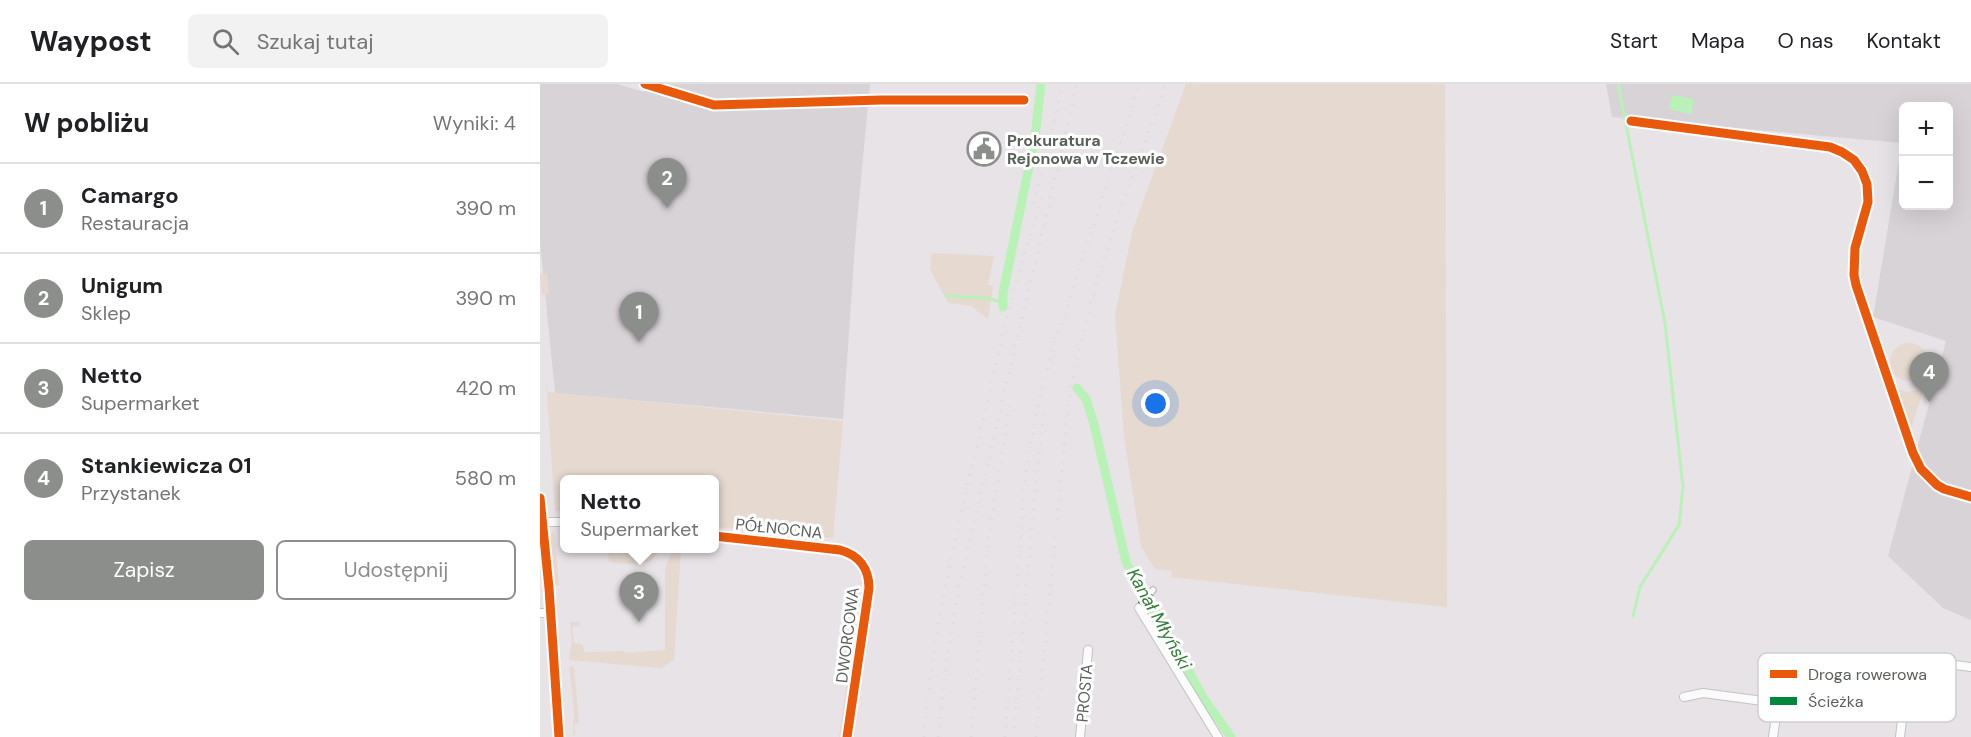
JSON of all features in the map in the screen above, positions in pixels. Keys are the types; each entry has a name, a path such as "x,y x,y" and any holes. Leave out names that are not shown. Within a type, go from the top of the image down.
{"street":[{"path":"645,84 714,105 881,100 1024,100"},
{"path":"1631,122 1830,147 1848,155 1858,165 1867,183 1868,201 1855,248 1854,275 1890,388 1921,469 1944,489 1971,497"},
{"path":"540,498 551,613 559,737"},
{"path":"542,522 560,522"},
{"name":"PÓŁNOCNA","path":"719,537 840,550"},
{"name":"DWORCOWA","path":"840,550 852,554 868,575 859,663 847,737"},
{"path":"1153,590 1140,606 1177,672 1218,737"},
{"path":"540,613 551,613"},
{"name":"PROSTA","path":"1080,737 1088,650"},
{"path":"1956,665 1971,667"},
{"path":"1684,698 1703,693 1758,700"},
{"path":"1773,737 1775,722"},
{"path":"1900,737 1902,722"}],"shaded area":[{"path":"540,84 617,84 644,92 644,84 870,84 856,232 843,419 555,393 540,243"},
{"path":"1186,84 1445,84 1447,607 1171,577 1172,571 1155,569 1141,546 1124,436 1115,316 1132,232"},
{"path":"1606,84 1971,84 1971,620 1943,608 1888,556 1946,341 1873,317 1899,161 1899,210 1953,210 1953,102 1899,102 1899,143 1612,117"},
{"path":"1672,95 1694,99 1691,114 1669,109"},
{"path":"932,253 994,256 988,284 993,286 988,319 971,306 948,303 930,269"},
{"path":"547,273 549,294 542,295 540,274"},
{"path":"1909,343 1923,348 1928,362 1923,376 1909,381 1895,376 1890,362 1895,348"},
{"path":"546,379 549,402 548,392 843,421 833,538 719,527 719,475 560,475 560,512 555,511"},
{"path":"1895,389 1908,392 1924,389 1910,431"},
{"path":"554,530 559,585 556,585 549,549"},
{"path":"608,553 658,553 650,561 641,563 609,561"},
{"path":"671,553 681,553 674,660 661,668 569,660 572,640 570,622 579,622 580,625 572,627 574,643 583,645 584,652 624,651 625,653 665,650 665,570"},
{"path":"574,666 579,724 575,723 575,735 573,736 574,711 569,667"},
{"path":"847,680 850,680 850,684 841,737 839,737"}],"waterway":[{"name":"Kanał Młyński","path":"1003,307 1003,293 1035,137 1041,84"},
{"path":"1618,84 1665,323 1683,487 1679,525 1640,587 1633,616"},
{"path":"946,296 986,298 1002,302"},
{"name":"Kanał Młyński","path":"1077,388 1086,399 1094,424 1126,562 1142,593 1165,626 1202,696 1231,737"}],"railway":[{"path":"1034,204 1063,84"},
{"path":"938,737 946,665 960,582 1077,84"},
{"path":"1005,737 1025,477 1037,408 1055,343 1140,84"},
{"path":"1036,737 1067,417 1074,374 1083,331 1121,207 1166,84"},
{"path":"924,737 939,620 954,544 1009,311 1024,253 1043,196"},
{"path":"971,737 988,542 1011,398"},
{"path":"1014,728 1044,415"}],"marked path":[{"path":"1141,605 1153,590"}],"cycle path":[{"path":"645,84 714,105 881,100 1024,100"},
{"path":"1631,121 1830,147 1854,160 1867,184 1868,202 1855,248 1856,285 1913,453 1921,469 1937,485 1971,497"},
{"path":"540,498 549,588 559,737"},
{"path":"719,537 840,550 853,555 862,564 869,581 869,588 847,737"}],"place":[{"name":"Prokuratura Rejonowa w Tczewie","path":"984,149"},
{"name":"Unigum","path":"667,208"},
{"name":"Camargo","path":"639,342"},
{"name":"Stankiewicza 01","path":"1929,402"},
{"name":"Netto","path":"639,622"}]}
